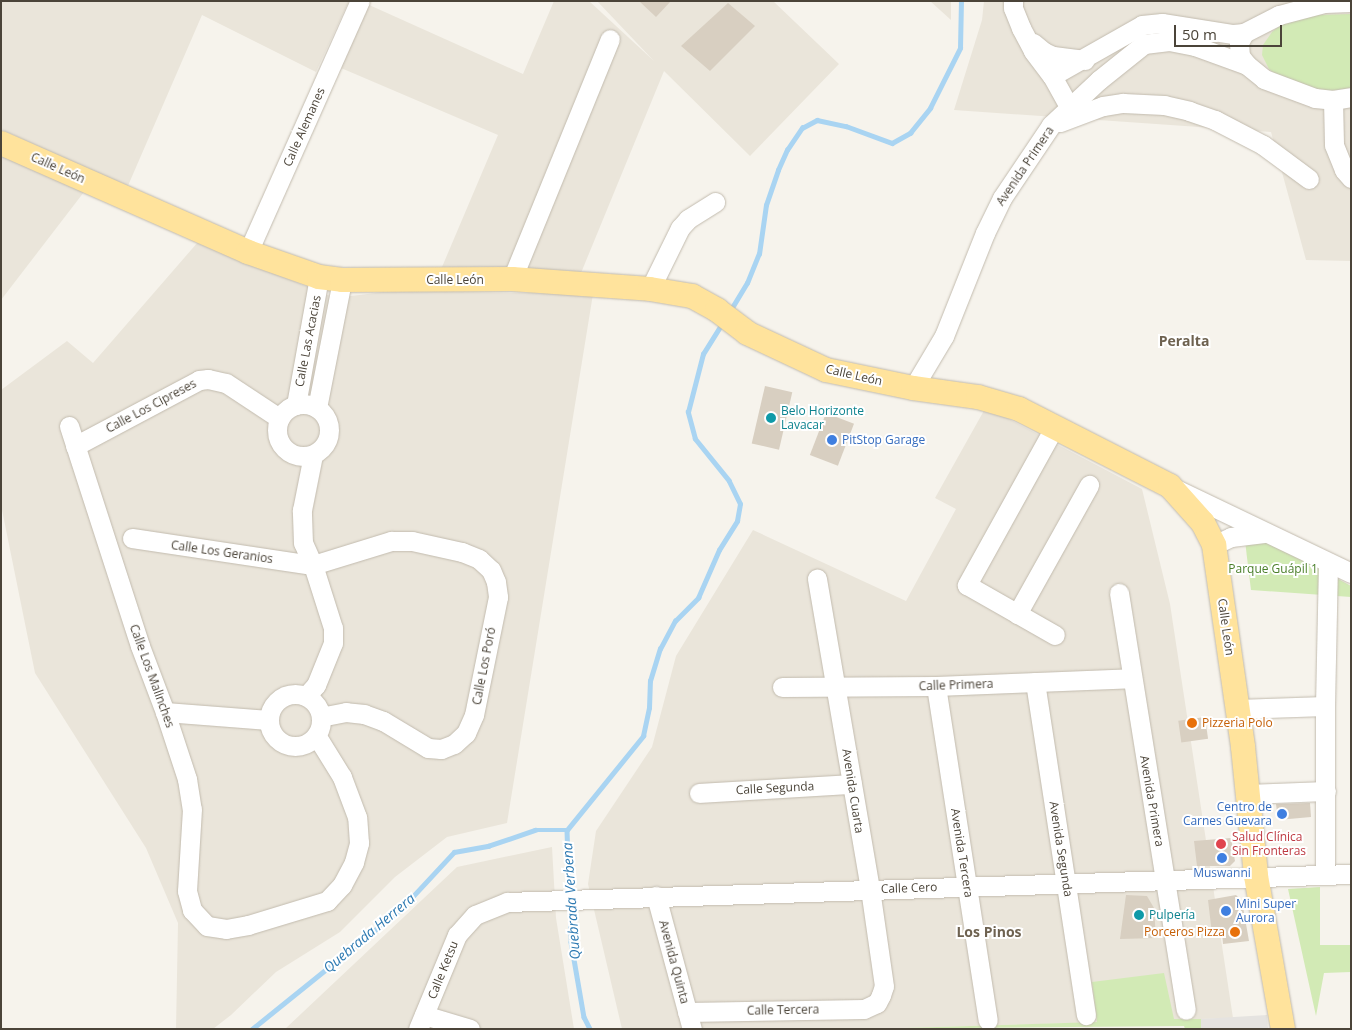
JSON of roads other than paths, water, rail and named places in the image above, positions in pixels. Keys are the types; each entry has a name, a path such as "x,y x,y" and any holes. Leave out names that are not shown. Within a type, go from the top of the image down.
{"main road":[{"name":"Calle León","path":"1,143 248,252 331,279 512,279 650,288 692,296 717,310 747,333 826,370 913,388 986,400 1019,409 1170,486 1203,523 1214,546 1237,709 1256,876 1283,1029"}],"street":[{"name":"Calle Alemanes","path":"248,252 360,1"},
{"path":"1013,1 1023,32 1033,51 1052,76 1070,109"},
{"path":"1052,76 1142,25 1162,23 1233,34 1244,32 1279,14 1300,8 1324,3 1351,2"},
{"path":"1023,32 1044,52 1065,59 1085,59"},
{"path":"1244,32 1239,43 1240,56 1247,65"},
{"path":"512,279 610,39"},
{"name":"Avenida Primera","path":"913,388 944,336 985,233 1002,198 1052,125 1099,80 1144,44 1169,41 1220,54 1247,65 1264,79 1283,88 1315,98 1342,98"},
{"path":"1085,59 1099,80"},
{"path":"1342,98 1334,145 1344,170 1351,178"},
{"path":"1052,125 1103,106 1122,103 1141,103 1180,109 1215,120 1263,145 1309,180"},
{"path":"650,288 680,228 688,219 715,202"},
{"name":"Calle Las Acacias","path":"296,405 331,279"},
{"name":"Calle Las Acacias","path":"279,418 289,407 296,405 303,404 317,408 331,279"},
{"name":"Calle Los Cipreses","path":"75,446 200,380 216,380 226,384 279,418"},
{"path":"279,418 277,436 286,451 303,457 313,455 325,446 330,429 328,421 317,408"},
{"name":"Calle Los Malinches","path":"69,426 140,646 165,712 187,779 192,809 187,891 192,910 207,926 226,929 248,925 328,901 342,885 354,862 359,843 356,817 342,777 316,735"},
{"path":"1055,426 967,585 1055,635"},
{"path":"306,696 316,685 333,643 333,628 303,543 302,510 313,455"},
{"path":"1017,614 1089,485"},
{"path":"1170,486 1264,533 1351,573"},
{"path":"1214,546 1231,537 1264,533"},
{"name":"Calle Los Geranios","path":"132,538 312,565"},
{"name":"Calle Los Poró","path":"312,565 391,541 412,541 462,552 480,559 491,570 496,582 498,597 474,715 466,733 454,744 441,749 428,748 383,721 364,714 346,712 321,717"},
{"path":"1325,874 1325,706 1328,563"},
{"name":"Avenida Cuarta","path":"817,578 837,687 884,986 877,1003"},
{"name":"Avenida Primera","path":"1119,593 1131,678 1186,1010"},
{"name":"Calle Primera","path":"782,687 936,686 1131,678"},
{"name":"Avenida Segunda","path":"1035,682 1086,1015"},
{"name":"Avenida Tercera","path":"936,686 988,1020"},
{"path":"289,695 306,696 318,708 321,717 316,735 303,744 287,744 274,735 270,720 275,704 281,698 289,695"},
{"path":"1237,709 1325,706"},
{"path":"165,712 270,720"},
{"name":"Calle Segunda","path":"699,793 852,784"},
{"path":"1247,794 1326,791"},
{"path":"1256,876 1351,874"},
{"name":"Calle Cero","path":"570,900 1256,876"},
{"name":"Avenida Quinta","path":"656,896 689,1021"},
{"name":"Calle Ketsu","path":"421,1022 457,935 476,914 507,902 570,900"},
{"name":"Calle Tercera","path":"689,1021 864,1009 877,1003"},
{"path":"421,1022 470,1029"}],"waterway":[{"name":"Quebrada Herrera","path":"730,311 747,283 759,254 766,205 778,170 787,150 802,128 817,120 846,126 892,143 910,133 930,108 960,48 961,1"},
{"name":"Quebrada Herrera","path":"252,1029 402,908 454,852 488,846 535,830 567,830 643,736 649,708 650,681 660,649 675,621 698,598 719,550 737,521 740,504 729,481 695,439 688,412 703,354 722,323"},
{"name":"Quebrada Verbena","path":"567,830 569,895"},
{"name":"Quebrada Verbena","path":"570,905 571,942 584,1017 590,1029"}],"place":[{"name":"Belo Horizonte Lavacar","path":"771,418"},
{"name":"PitStop Garage","path":"832,440"},
{"name":"Pizzeria Polo","path":"1192,723"},
{"name":"Centro de Carnes Guevara","path":"1282,814"},
{"name":"Salud Clínica Sin Fronteras","path":"1221,844"},
{"name":"Muswanni","path":"1222,858"},
{"name":"Mini Super Aurora","path":"1226,911"},
{"name":"Pulpería","path":"1139,915"},
{"name":"Porceros Pizza","path":"1235,932"}],"district":[{"name":"Peralta","path":"1184,341"},
{"name":"Los Pinos","path":"989,932"}],"park label":[{"name":"Parque Guápil 1","path":"1273,569"}]}
